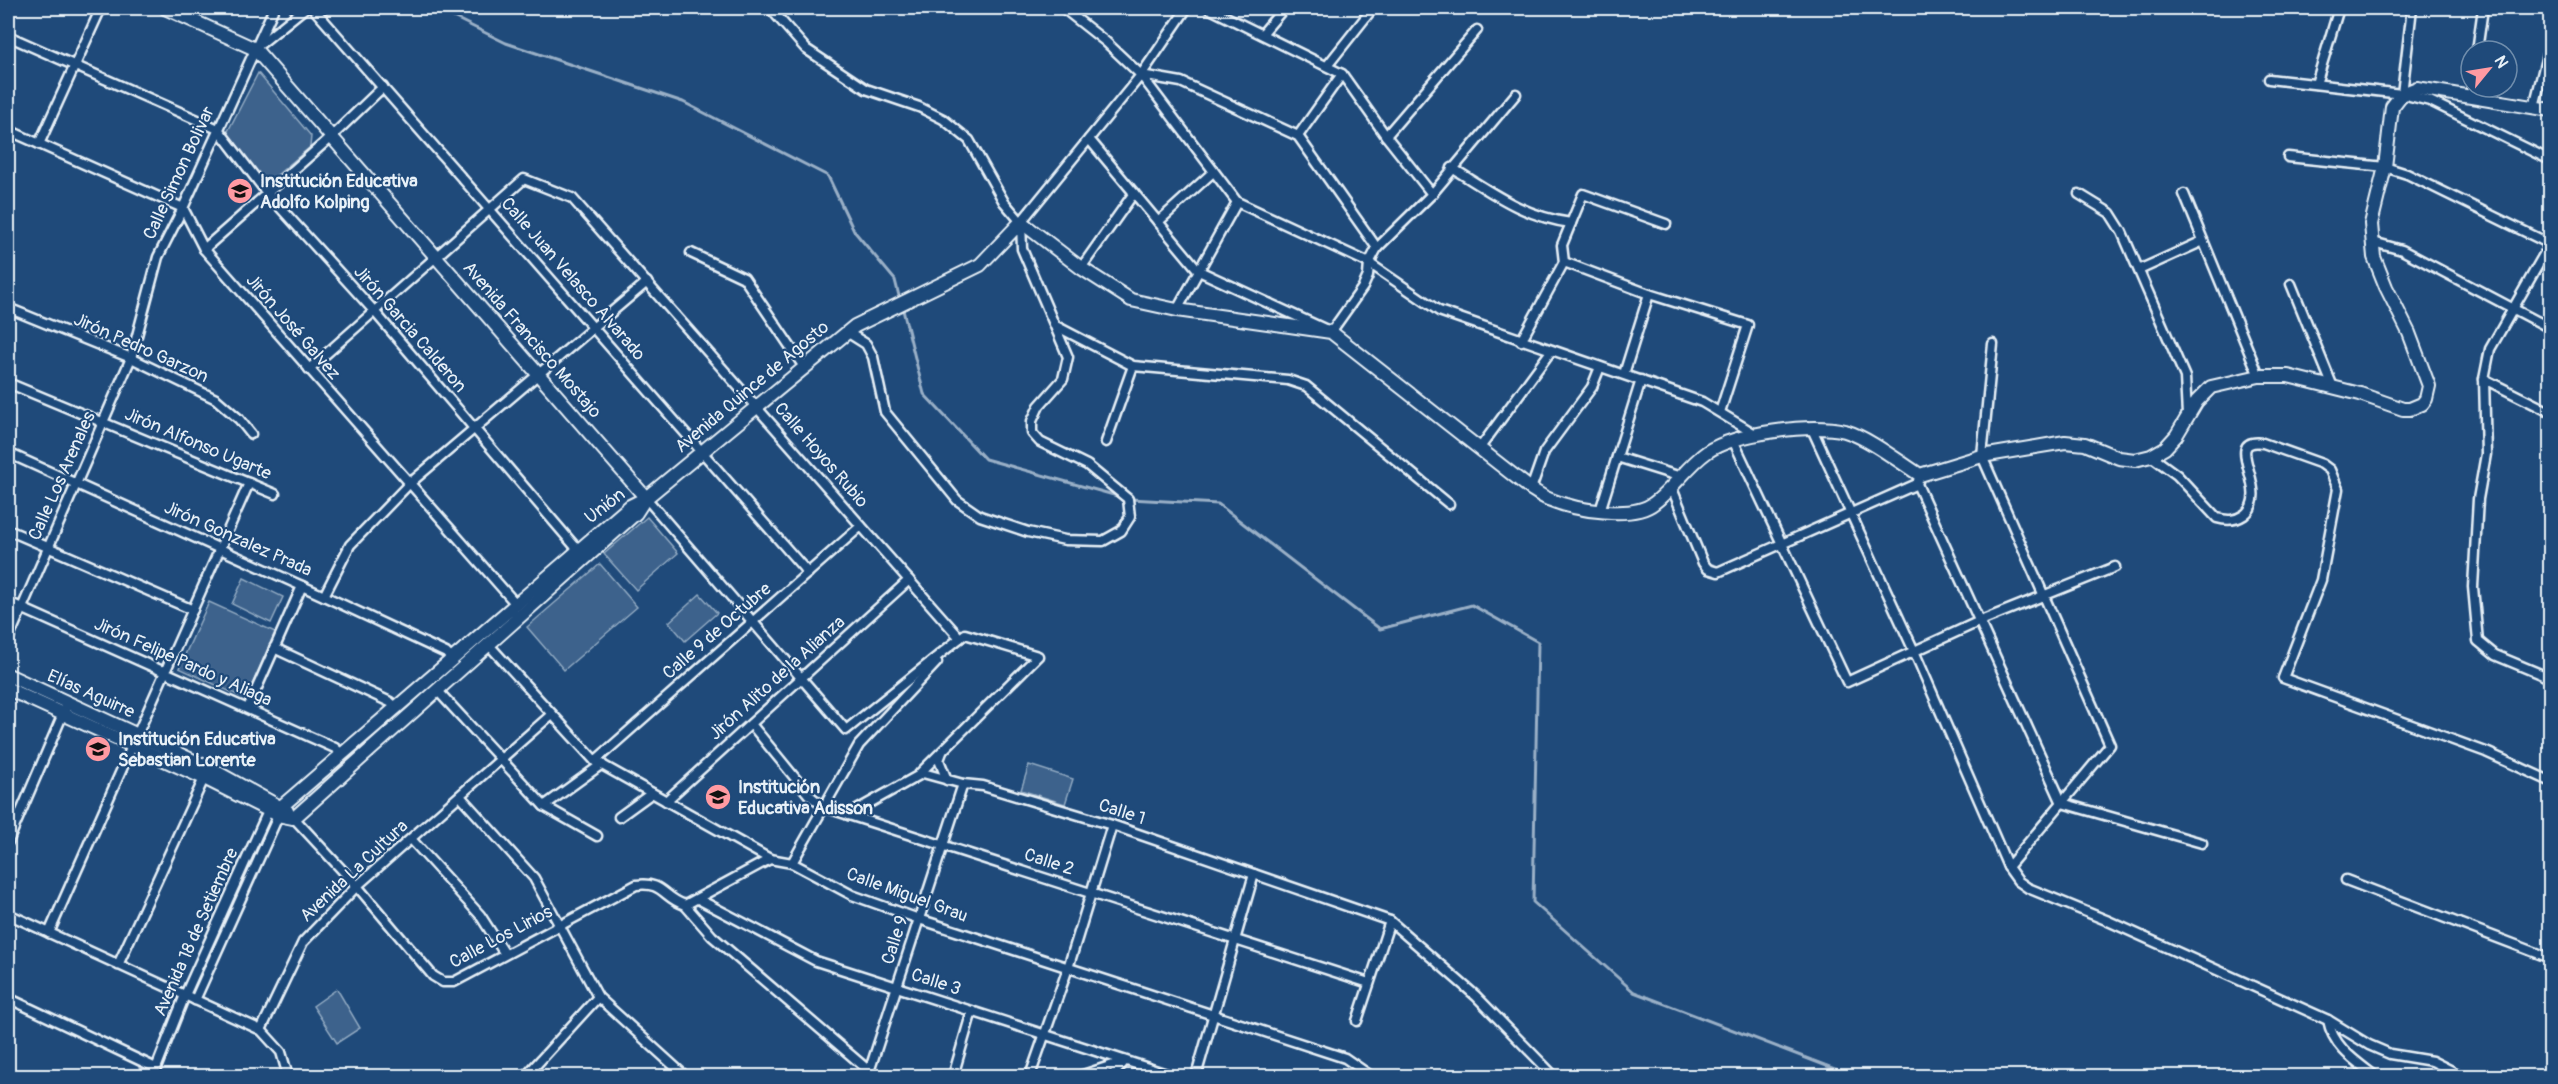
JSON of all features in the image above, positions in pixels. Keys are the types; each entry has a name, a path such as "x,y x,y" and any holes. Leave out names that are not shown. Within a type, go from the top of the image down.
{"street":[{"path":"39,144 101,8"},
{"name":"Avenida Francisco Mostajo","path":"165,8 255,49 846,730 960,638"},
{"name":"Calle Simon Bolivar","path":"131,358 158,257 183,208 274,8"},
{"path":"255,49 305,8"},
{"name":"Calle Juan Velasco Alvarado","path":"313,8 807,573"},
{"path":"770,8 806,48 866,89 919,107 943,119 969,140 1004,202 1021,222 1081,268 1131,300 1177,310 1331,332"},
{"path":"1063,8 1106,42 1141,75 1237,202 1369,263 1439,310 1521,341 1702,402 1755,434"},
{"path":"848,332 866,344 873,357 885,412 957,500 980,516 1028,532 1065,540 1103,541 1121,531 1130,517 1128,498 1087,465 1040,442 1032,433 1032,421 1039,406 1063,380 1068,357 1022,249 1021,222 1141,75 1187,8"},
{"path":"1208,8 1342,74 1386,136 1432,194"},
{"path":"1262,34 1284,8"},
{"path":"1327,66 1373,8"},
{"path":"2316,84 2339,8"},
{"path":"2402,94 2412,8"},
{"path":"2479,39 2483,8"},
{"path":"1386,136 1477,30"},
{"path":"8,36 218,129"},
{"path":"2534,107 2550,44"},
{"path":"1298,136 1342,74"},
{"path":"1141,75 1180,82 1298,136 1377,248"},
{"path":"2269,79 2402,94 2430,101 2550,160"},
{"path":"204,249 331,137 383,87"},
{"path":"1671,486 1703,563 1708,569 1719,572 1851,514 1919,479 1982,456 2065,442 2085,444 2119,458 2135,460 2151,456 2165,448 2176,436 2203,393 2211,387 2259,376 2288,376 2410,409 2422,405 2429,393 2427,380 2409,333 2374,257 2371,224 2385,167 2392,107 2402,94 2417,88 2459,91"},
{"path":"1331,332 1363,287 1368,276 1369,263 1377,248 1432,194 1516,94"},
{"path":"2500,99 2550,110"},
{"name":"Jirón Garcia Calderon","path":"218,129 267,193 374,311 578,550"},
{"path":"8,130 183,208"},
{"path":"1089,139 1199,271 1331,332 1531,489 1551,501 1600,511 1634,512 1652,505 1707,452 1733,440 1755,434 1812,429 1844,431 1859,437 1919,479 1978,622 2062,803 2202,843"},
{"path":"2288,157 2385,167 2407,174 2550,244 2490,349 2484,379 2486,454 2478,499 2473,587 2478,641 2495,655 2550,678"},
{"path":"1452,168 1523,211 1545,219 1571,223"},
{"path":"1158,222 1213,172"},
{"name":"Calle Hoyos Rubio","path":"488,208 524,179 572,198 960,638"},
{"path":"1081,268 1134,193"},
{"path":"1521,341 1564,262 1562,245 1583,194 1666,224"},
{"path":"2079,194 2110,213 2122,232 2185,377 2186,418"},
{"path":"2184,194 2259,376"},
{"path":"1177,310 1237,202"},
{"name":"Jirón José Galvez","path":"183,208 204,249 516,604"},
{"path":"309,369 488,208"},
{"name":"Avenida Quince de Agosto","path":"646,498 848,332 886,311 952,281 987,260 1021,222"},
{"path":"2139,270 2203,241"},
{"path":"2373,242 2402,250 2550,328"},
{"path":"691,253 744,278 804,367"},
{"path":"1564,262 1649,294 1748,325 1720,412"},
{"path":"324,596 350,545 409,484 646,282"},
{"path":"2291,284 2332,387"},
{"path":"1624,375 1649,294"},
{"name":"Jirón Pedro Garzon","path":"8,308 131,358 216,399 239,419 251,434"},
{"path":"1055,326 1133,366 1288,380 1306,386 1449,504"},
{"path":"1993,344 1982,456 2110,745 2008,867"},
{"path":"1479,449 1551,351"},
{"name":"Calle Los Arenales","path":"8,640 131,358"},
{"path":"1106,442 1133,366"},
{"path":"1531,489 1544,452 1592,387 1600,367"},
{"path":"2484,379 2550,412"},
{"path":"1600,511 1641,380"},
{"name":"Jirón Alfonso Ugarte","path":"8,383 275,494"},
{"path":"1812,429 1914,651 2008,867 2018,881 2028,888 2328,1020 2369,1045 2390,1054 2432,1060 2462,1077"},
{"path":"1733,440 1847,682 1978,622 2115,567"},
{"path":"2151,456 2178,475 2217,518 2225,520 2242,517 2253,504 2254,487 2244,457 2246,448 2253,443 2263,443 2322,464 2330,470 2338,489 2321,580 2283,678 2486,752 2550,781"},
{"name":"Jirón Gonzalez Prada","path":"8,453 324,596 446,653 452,659"},
{"path":"1617,457 1681,477"},
{"path":"49,933 249,483"},
{"name":"Unión","path":"275,808 342,754 630,506 646,498"},
{"name":"Unión","path":"294,818 636,513 646,498"},
{"name":"Calle 9 de Octubre","path":"544,806 598,762 861,526"},
{"path":"8,530 193,610"},
{"name":"Jirón Alito de la Alianza","path":"666,801 909,580"},
{"path":"248,708 302,586"},
{"name":"Jirón Felipe Pardo y Aliaga","path":"8,602 248,708 335,748 342,754"},
{"path":"792,863 859,745 960,638 965,634 974,636 1038,656 920,773 848,815"},
{"name":"Calle Miguel Grau","path":"488,644 598,762 770,860 792,863 852,895 919,919 1345,1058 1371,1077"},
{"path":"274,648 390,702 396,707"},
{"name":"Elías Aguirre","path":"8,675 132,747 207,773"},
{"name":"Elías Aguirre","path":"8,689 137,734 294,818"},
{"path":"437,690 544,806 597,836"},
{"path":"8,842 65,708"},
{"name":"Avenida La Cultura","path":"261,1030 303,942 357,886 552,714"},
{"name":"Calle 2","path":"751,723 809,795 824,807 1369,983"},
{"path":"942,751 939,760 947,780"},
{"path":"118,965 207,773"},
{"name":"Calle 1","path":"920,773 963,784 983,786 1112,825 1390,921"},
{"name":"Calle 9","path":"872,1074 897,987 963,784"},
{"path":"620,817 652,793"},
{"path":"460,796 534,878 598,997 685,1077"},
{"name":"Avenida 18 de Setiembre","path":"154,1072 185,995 275,808"},
{"name":"Avenida 18 de Setiembre","path":"195,1000 275,808"},
{"name":"Calle Los Lirios","path":"294,818 357,886 433,976 443,982 454,982 636,885 648,883 660,886 678,903 685,905"},
{"path":"1030,1077 1068,968 1112,825"},
{"path":"411,839 480,915 504,954"},
{"path":"770,860 685,905 712,936 872,1074"},
{"path":"1196,1077 1254,874"},
{"path":"2346,880 2550,958"},
{"name":"Calle 3","path":"698,899 816,961 1173,1077"},
{"path":"8,914 261,1030 281,1052 288,1077"},
{"path":"1357,1021 1390,921 1476,996 1554,1077"},
{"path":"526,1077 598,997"},
{"path":"8,998 154,1072"},
{"path":"953,1077 972,1011"},
{"path":"2328,1020 2331,1034 2340,1047 2375,1077"},
{"path":"1080,1077 1126,1061"},
{"path":"1112,1077 1126,1061"}],"shaded area":[{"path":"258,73 311,136 310,147 271,180 262,181 226,135"},
{"path":"647,517 678,553 636,590 604,554"},
{"path":"600,564 637,607 564,670 527,627"},
{"path":"244,578 283,597 271,623 232,604"},
{"path":"700,594 717,613 685,641 669,622"},
{"path":"209,602 275,632 246,699 179,668"},
{"path":"1029,765 1073,779 1065,804 1021,790"},
{"path":"337,989 360,1028 337,1043 313,1006"}],"waterway":[{"path":"435,8 506,43 683,102 828,176 854,231 895,280 900,300"},
{"path":"902,306 924,394 985,459 1121,497"},
{"path":"1130,499 1218,504 1380,629 1472,605 1538,642 1533,902 1634,992 1853,1076"}],"place":[{"name":"Institución Educativa Adolfo Kolping","path":"240,191"},
{"name":"Institución Educativa Sebastian Lorente","path":"98,749"},
{"name":"Institución Educativa Adisson","path":"718,797"}]}
